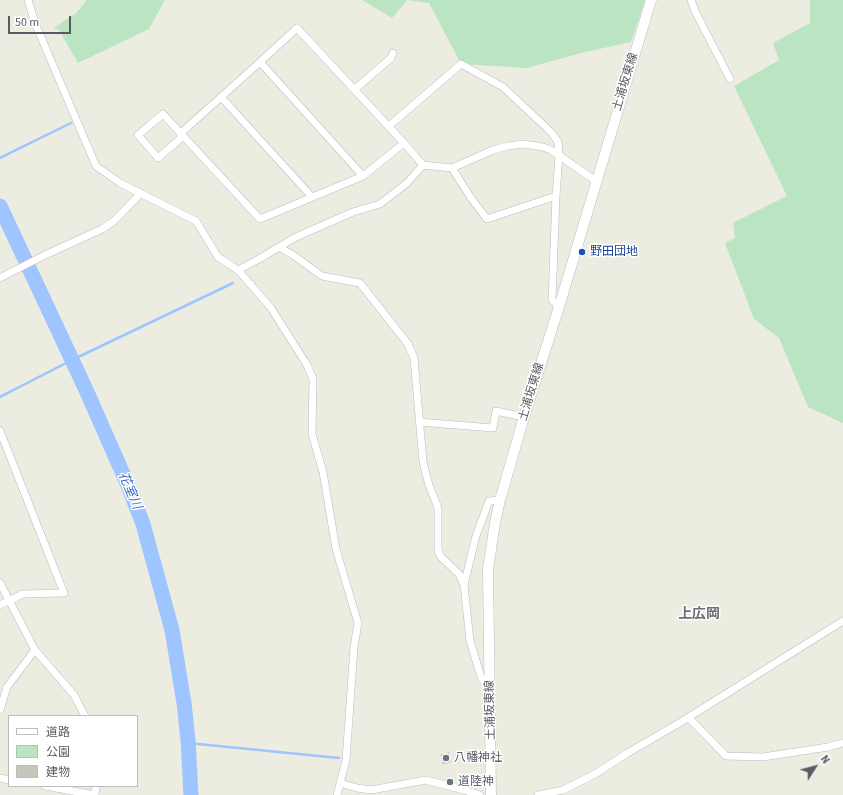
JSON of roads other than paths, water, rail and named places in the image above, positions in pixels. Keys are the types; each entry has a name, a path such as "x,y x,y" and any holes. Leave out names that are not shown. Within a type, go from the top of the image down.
{"main road":[{"name":"土浦坂東線","path":"492,795 488,569 500,500 651,0"}],"street":[{"path":"28,0 35,23 96,166 120,183 196,221 218,257 238,270 272,308 307,365 313,380 312,434 323,472 336,549 358,623 354,647 346,760 336,795"},
{"path":"691,0 730,79"},
{"path":"404,143 363,176 260,219 181,133 163,114 138,135 158,158 180,139 181,133 297,28 355,89 389,126 404,143 423,165 452,168 493,150 523,144 543,147 596,181"},
{"path":"355,89 391,58 393,53"},
{"path":"260,62 363,176"},
{"path":"389,126 461,64 503,87 551,132 558,142 559,156 552,300 559,307"},
{"path":"221,97 312,197"},
{"path":"238,270 296,237 353,212 380,204 407,183 423,165"},
{"path":"452,168 471,198 487,219 556,196"},
{"path":"3,276 102,229 114,221 141,193"},
{"path":"279,247 322,276 360,283 408,344 413,353 424,471 438,508 438,550 441,557 459,574 464,585"},
{"path":"419,422 493,428 496,411 524,417"},
{"path":"0,431 64,593 22,594 0,605"},
{"path":"491,686 482,680 470,641 464,585 470,555 489,501 500,500"},
{"path":"0,583 35,650 74,695 84,715"},
{"path":"538,795 563,790 579,782 689,718 843,622"},
{"path":"0,710 7,687 35,650"},
{"path":"689,718 726,756 763,757 828,747 843,743"},
{"path":"340,783 371,790 426,780 480,795"},
{"path":"51,787 95,795"}],"waterway":[{"path":"0,158 71,123"},
{"name":"花室川","path":"0,206 87,392 127,483 143,524 172,630 184,703 191,795"},
{"path":"0,397 72,360 233,283"},
{"path":"188,743 339,758"}],"place":[{"name":"野田団地","path":"582,252"},
{"name":"八幡神社","path":"446,758"},
{"name":"道陸神","path":"450,782"}],"district":[{"name":"上広岡","path":"699,615"}]}
